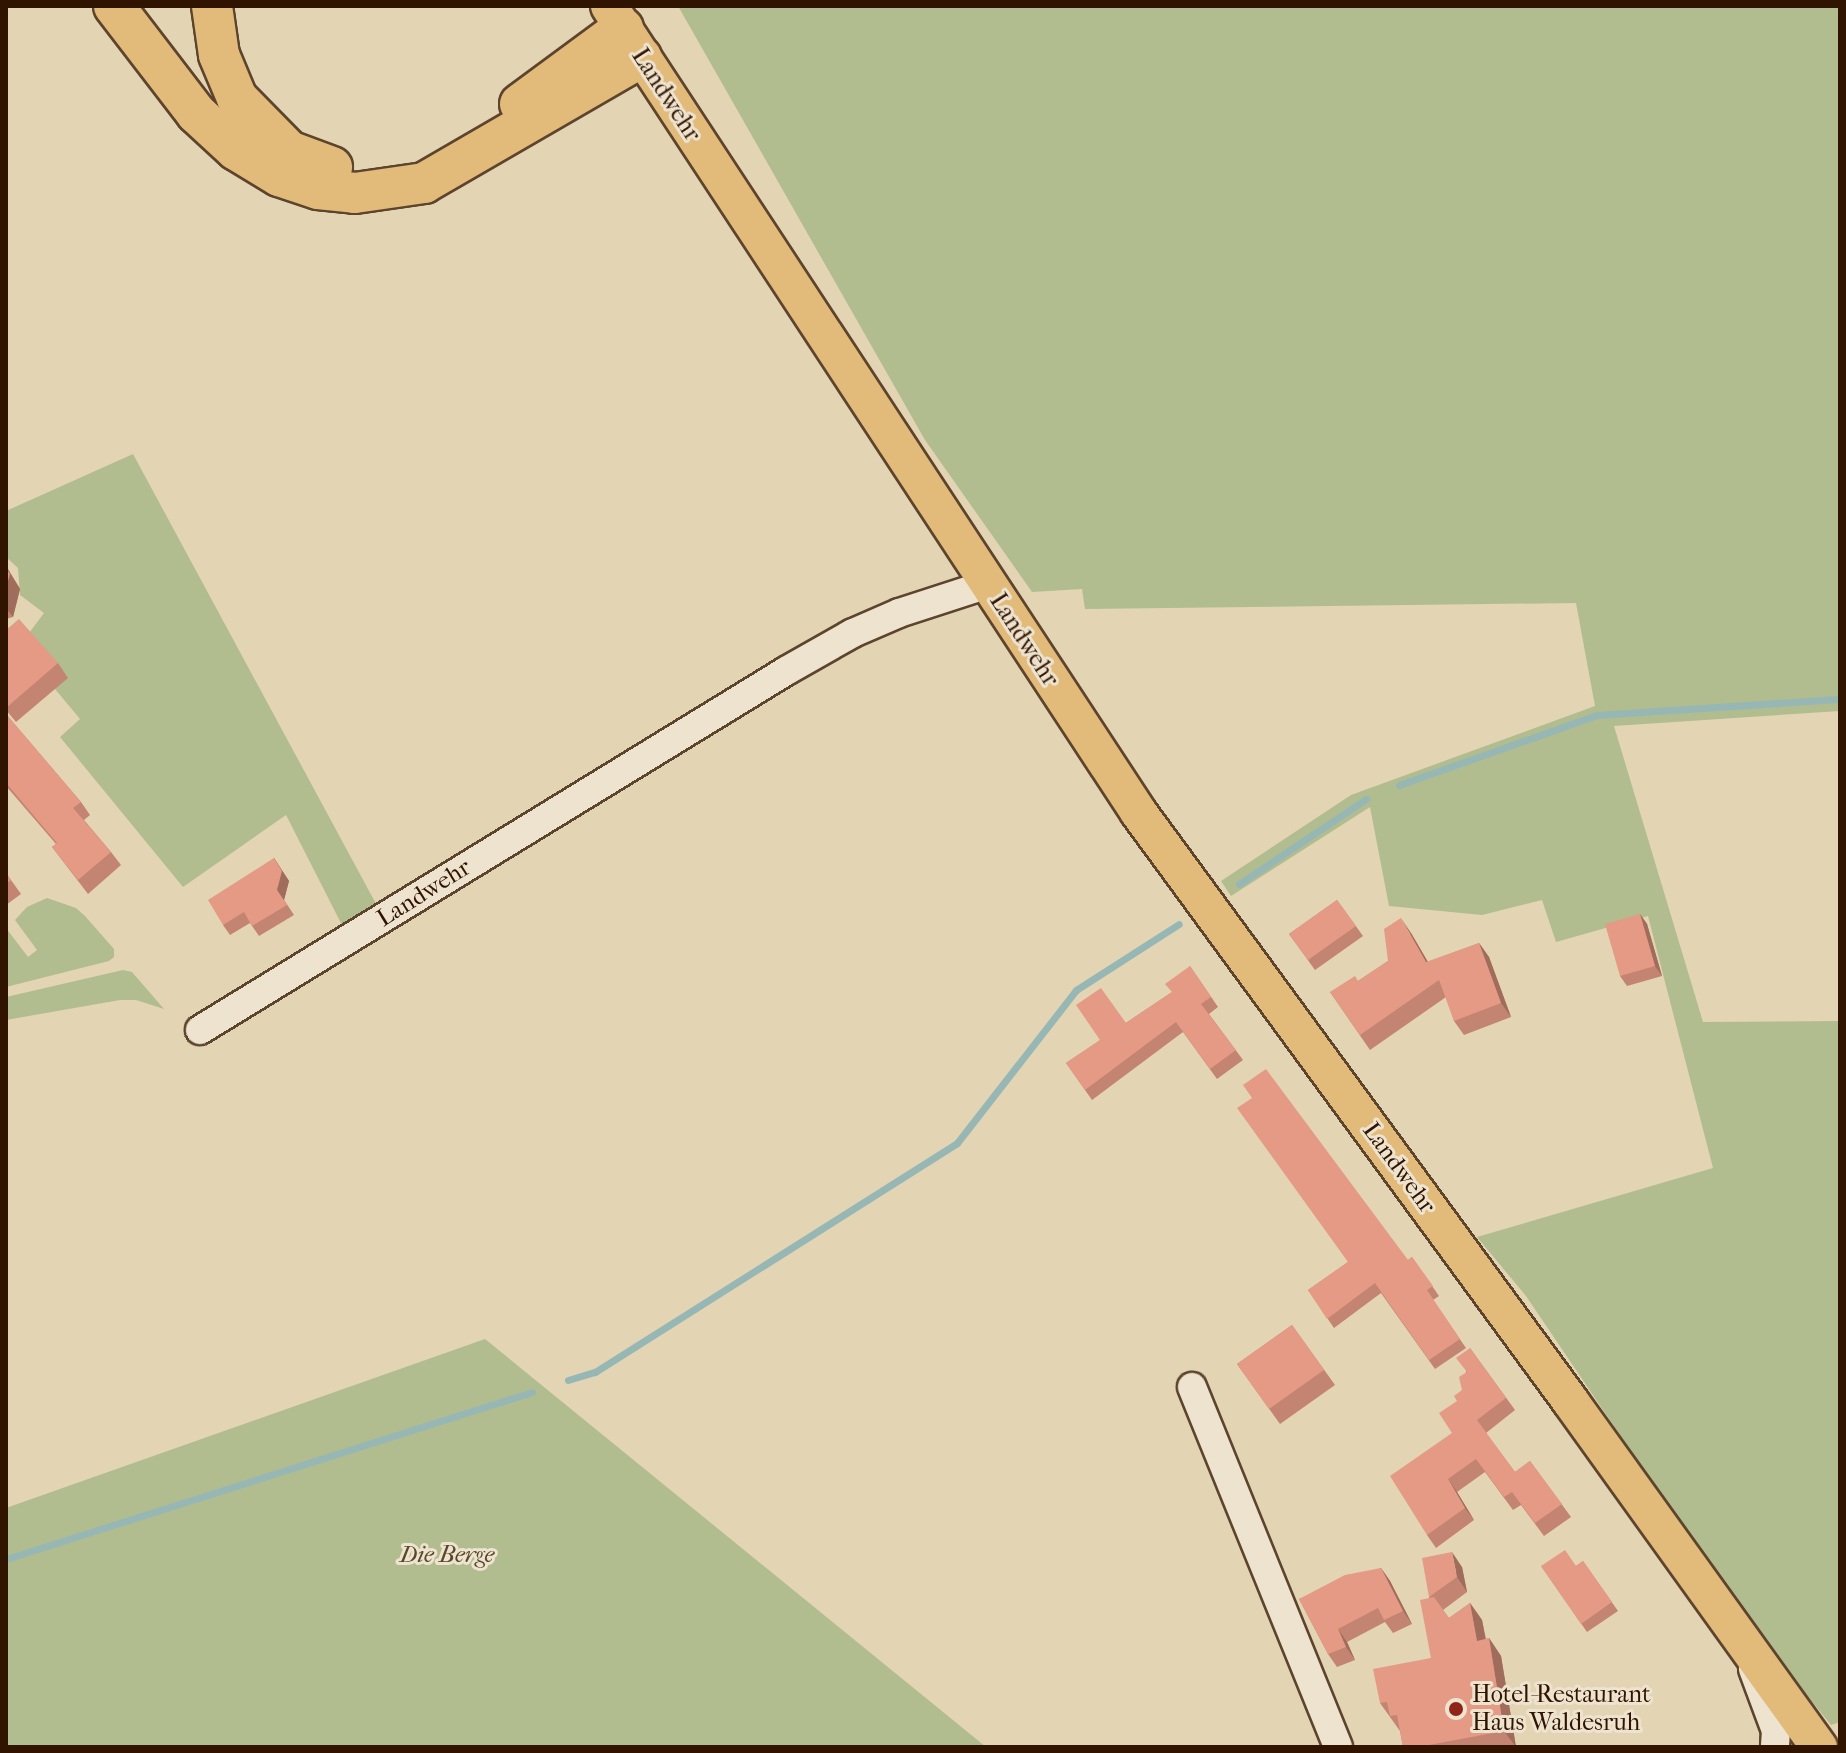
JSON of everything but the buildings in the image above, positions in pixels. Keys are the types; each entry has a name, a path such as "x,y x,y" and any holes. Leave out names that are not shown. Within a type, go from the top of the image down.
{"highway":[{"path":"114,6 196,113 236,150 279,176 318,189 355,193 424,183 624,30"},
{"path":"212,6 219,55 237,98 261,126 289,151 326,166 376,174 413,171 448,154 624,30"}],"main road":[{"name":"Landwehr","path":"624,30 1139,813 1571,1402 1819,1747"}],"street":[{"name":"Landwehr","path":"200,1030 853,633 899,613 988,584"},
{"path":"1192,1387 1338,1747"},
{"path":"1746,1649 1776,1731 1775,1747"}],"green space":[{"path":"678,6 1840,6 1840,711 1614,726 1703,1022 1840,1021 1840,1722 1831,1725 1743,1617 1526,1296 1477,1237 1713,1168 1648,916 1556,942 1542,900 1482,915 1389,906 1370,807 1231,896 1221,881 1351,795 1595,706 1576,603 1085,609 1082,589 1032,592 925,440"},
{"path":"133,454 381,913 346,933 286,815 183,887 60,737 80,719 55,689 29,633 44,613 20,595 18,568 6,557 6,511"},
{"path":"47,898 76,908 114,949 114,957 109,961 6,987 6,928 28,957 37,950 15,920 27,907"},
{"path":"123,970 132,972 164,1009 136,1000 120,1000 6,1020 6,997"},
{"name":"Die Berge","path":"485,1339 986,1747 6,1747 6,1508"}],"waterway":[{"path":"1399,785 1597,715 1840,699"},
{"path":"1239,884 1366,799"},
{"path":"568,1380 595,1372 957,1143 1076,990 1179,924"},
{"path":"6,1559 532,1392"}],"place":[{"name":"Hotel-Restaurant Haus Waldesruh","path":"1456,1709"}]}
